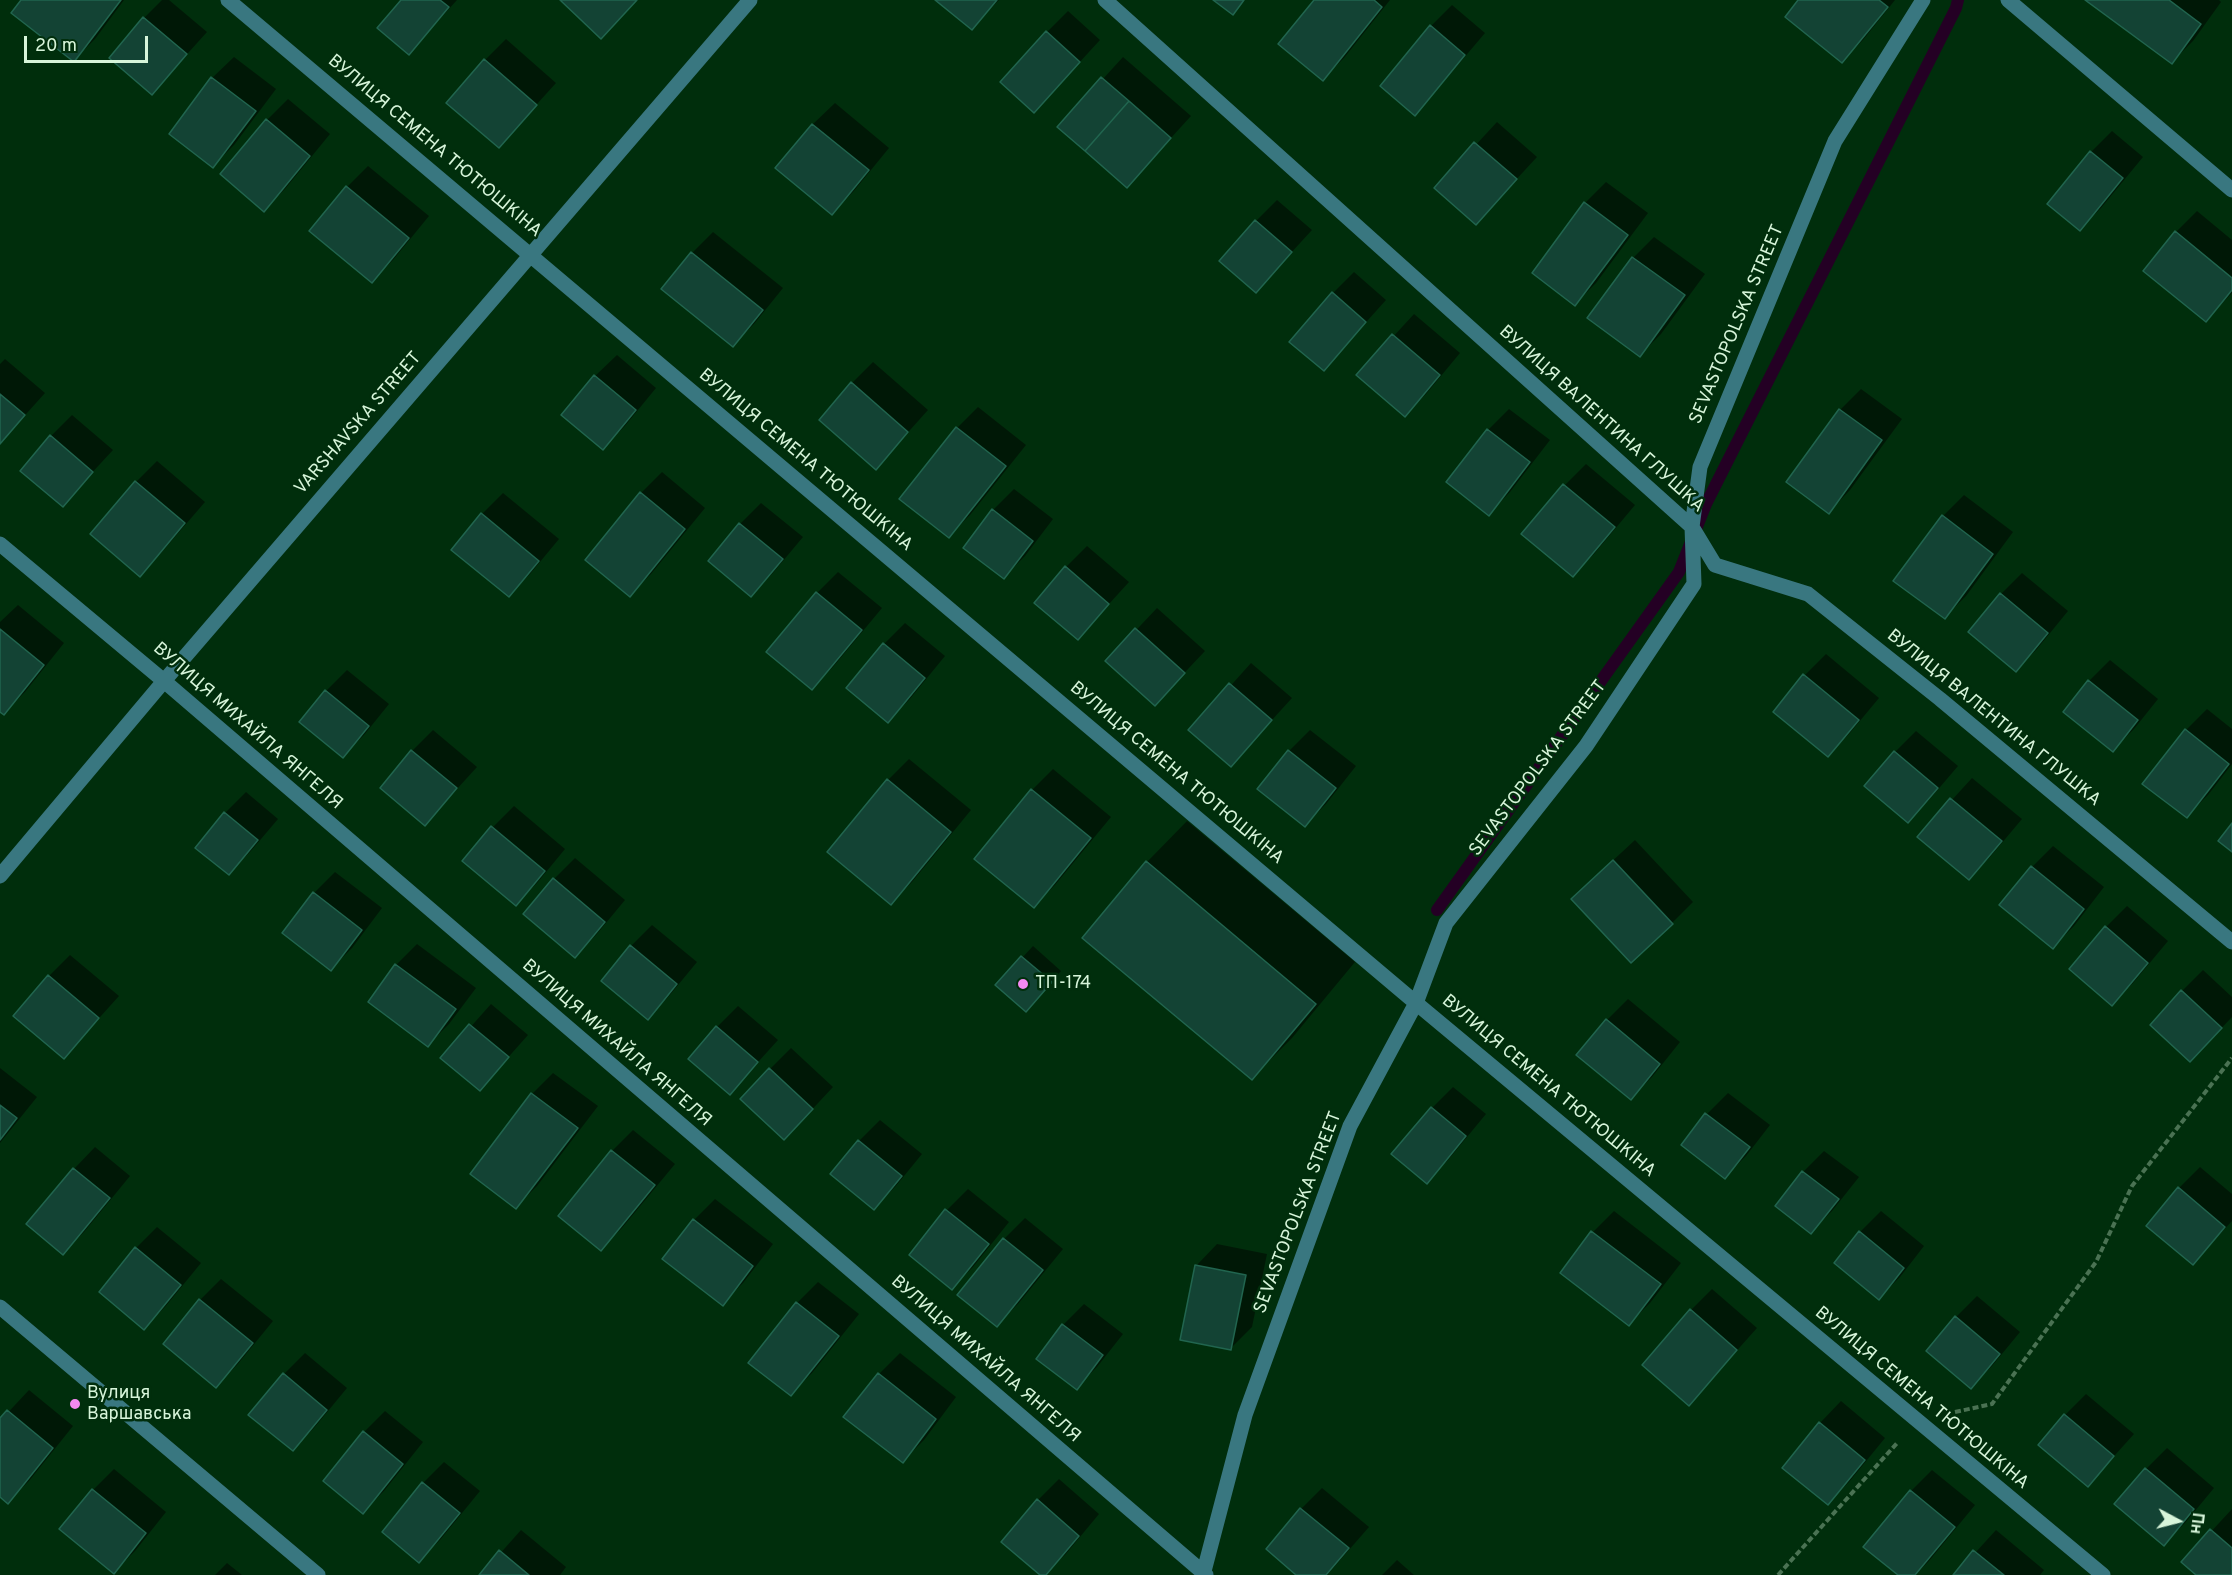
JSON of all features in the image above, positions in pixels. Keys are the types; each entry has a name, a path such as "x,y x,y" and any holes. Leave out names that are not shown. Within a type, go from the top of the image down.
{"street":[{"name":"ВУЛИЦЯ СЕМЕНА ТЮТЮШКІНА","path":"228,0 1416,1003 2103,1575"},
{"name":"VARSHAVSKA STREET","path":"0,876 164,681 750,0"},
{"name":"ВУЛИЦЯ ВАЛЕНТИНА ГЛУШКА","path":"1105,0 1692,526 1715,565 1808,594 1940,699 2232,942"},
{"name":"SEVASTOPOLSKA STREET","path":"1204,1574 1245,1415 1350,1126 1416,1003 1446,923 1586,746 1694,584 1692,526 1700,466 1835,141 1923,0"},
{"path":"2008,0 2232,190"},
{"name":"ВУЛИЦЯ МИХАЙЛА ЯНГЕЛЯ","path":"0,544 164,681 1204,1574"},
{"path":"0,1307 318,1575"}],"path":[{"path":"1778,1575 1917,1421 1992,1404 2096,1262 2132,1186 2232,1058"}],"building":[{"path":"21,0 121,0 74,62 11,13"},
{"path":"401,0 440,0 449,7 409,55 377,28"},
{"path":"560,0 637,0 601,39"},
{"path":"935,0 997,0 972,30"},
{"path":"1213,0 1244,0 1233,15"},
{"path":"1314,0 1374,0 1382,7 1323,81 1278,44"},
{"path":"1798,0 1879,0 1888,7 1842,63 1785,17"},
{"path":"2085,0 2169,0 2201,24 2172,64"},
{"path":"143,17 187,54 152,95 109,58"},
{"path":"1430,25 1465,55 1415,116 1380,86"},
{"path":"1046,31 1080,62 1034,113 1000,82"},
{"path":"484,59 537,105 499,148 446,103"},
{"path":"211,77 256,111 213,168 169,134"},
{"path":"1101,77 1129,101 1085,151 1057,127"},
{"path":"1129,101 1171,138 1127,188 1085,151"},
{"path":"266,119 310,156 264,212 220,174"},
{"path":"812,124 869,170 832,215 775,168"},
{"path":"1474,142 1517,179 1476,225 1434,188"},
{"path":"2090,151 2123,178 2080,231 2047,204"},
{"path":"346,186 409,238 372,283 309,231"},
{"path":"1584,202 1628,235 1575,306 1532,273"},
{"path":"1255,220 1292,252 1256,293 1219,261"},
{"path":"2175,231 2232,278 2232,290 2206,322 2143,271"},
{"path":"691,252 763,310 733,347 661,289"},
{"path":"1632,257 1685,295 1640,357 1587,318"},
{"path":"1332,292 1366,322 1324,371 1289,342"},
{"path":"1392,334 1440,375 1405,417 1356,375"},
{"path":"594,375 636,410 603,450 561,415"},
{"path":"851,382 908,432 876,470 819,420"},
{"path":"0,394 25,415 0,444"},
{"path":"1839,409 1882,440 1829,514 1786,482"},
{"path":"956,427 1006,466 949,538 899,499"},
{"path":"1487,429 1530,462 1489,516 1446,482"},
{"path":"50,435 93,472 63,507 20,471"},
{"path":"135,481 185,523 140,577 90,534"},
{"path":"1563,484 1615,527 1573,577 1521,534"},
{"path":"640,492 685,529 630,597 585,560"},
{"path":"992,509 1033,541 1004,579 963,548"},
{"path":"481,513 539,561 509,597 451,550"},
{"path":"1942,515 1993,554 1945,619 1893,581"},
{"path":"739,523 783,559 751,597 708,561"},
{"path":"1065,566 1109,604 1078,640 1034,603"},
{"path":"816,592 862,630 812,690 766,652"},
{"path":"2000,593 2048,633 2016,672 1968,632"},
{"path":"1135,628 1185,673 1155,706 1105,661"},
{"path":"0,629 44,665 4,715 0,712"},
{"path":"883,643 925,678 888,723 846,688"},
{"path":"1803,674 1859,720 1828,757 1773,712"},
{"path":"2088,680 2138,720 2113,752 2063,712"},
{"path":"1229,683 1272,720 1231,767 1188,730"},
{"path":"325,690 369,726 343,758 299,722"},
{"path":"2185,729 2229,764 2187,818 2142,784"},
{"path":"411,750 457,788 425,826 380,788"},
{"path":"1288,750 1336,788 1305,827 1257,789"},
{"path":"1894,751 1938,788 1908,823 1864,786"},
{"path":"887,779 951,832 891,905 827,852"},
{"path":"1031,789 1091,838 1034,908 974,859"},
{"path":"1950,798 2002,841 1969,880 1917,837"},
{"path":"224,812 258,840 229,875 195,848"},
{"path":"2232,823 2232,852 2218,841"},
{"path":"491,826 545,871 516,906 462,861"},
{"path":"1613,860 1673,924 1631,963 1571,899"},
{"path":"1146,861 1316,1004 1252,1080 1082,938"},
{"path":"2031,866 2084,909 2053,949 1999,905"},
{"path":"553,878 605,922 575,958 523,914"},
{"path":"313,892 362,930 331,971 282,933"},
{"path":"2105,926 2148,963 2112,1006 2069,969"},
{"path":"630,945 677,984 648,1020 601,981"},
{"name":"ТП-174","path":"1021,956 1052,982 1026,1012 995,985"},
{"path":"395,964 456,1009 428,1047 368,1002"},
{"path":"48,975 99,1018 64,1059 13,1016"},
{"path":"2181,990 2222,1028 2190,1062 2150,1025"},
{"path":"1606,1019 1660,1064 1631,1100 1576,1055"},
{"path":"469,1024 509,1057 480,1091 440,1058"},
{"path":"716,1026 758,1062 730,1095 688,1059"},
{"path":"769,1068 813,1109 784,1140 740,1099"},
{"path":"531,1093 578,1128 516,1209 470,1174"},
{"path":"0,1105 17,1118 0,1140"},
{"path":"1431,1107 1466,1136 1427,1184 1391,1154"},
{"path":"1705,1113 1750,1147 1725,1179 1681,1145"},
{"path":"858,1140 902,1176 874,1210 830,1174"},
{"path":"611,1150 655,1185 601,1251 558,1216"},
{"path":"73,1168 110,1198 63,1255 26,1224"},
{"path":"1802,1171 1839,1199 1811,1234 1775,1206"},
{"path":"2178,1187 2225,1227 2193,1265 2146,1226"},
{"path":"945,1209 989,1244 952,1290 909,1255"},
{"path":"693,1219 753,1266 723,1306 662,1259"},
{"path":"1591,1231 1661,1284 1629,1326 1560,1273"},
{"path":"1859,1231 1904,1268 1879,1300 1834,1263"},
{"path":"1003,1238 1043,1270 997,1327 957,1295"},
{"path":"135,1247 181,1285 144,1330 99,1292"},
{"path":"1195,1265 1246,1275 1231,1350 1180,1340"},
{"path":"199,1299 253,1343 216,1388 163,1344"},
{"path":"796,1302 839,1336 791,1396 748,1363"},
{"path":"1690,1309 1737,1350 1689,1406 1642,1365"},
{"path":"1955,1316 2000,1354 1971,1389 1926,1351"},
{"path":"1062,1324 1103,1355 1077,1390 1036,1359"},
{"path":"283,1373 327,1410 293,1451 248,1415"},
{"path":"878,1373 936,1419 903,1463 843,1417"},
{"path":"7,1410 53,1448 8,1504 0,1497 0,1418"},
{"path":"2064,1414 2114,1456 2088,1487 2038,1445"},
{"path":"1819,1422 1865,1460 1828,1505 1782,1468"},
{"path":"363,1431 403,1464 363,1514 323,1481"},
{"path":"2145,1468 2194,1509 2164,1546 2114,1504"},
{"path":"422,1482 460,1513 419,1563 382,1532"},
{"path":"92,1489 146,1533 114,1574 59,1529"},
{"path":"1910,1490 1955,1527 1915,1575 1898,1575 1863,1547"},
{"path":"1037,1499 1079,1536 1046,1575 1040,1575 1001,1542"},
{"path":"1300,1508 1349,1548 1326,1575 1296,1575 1266,1549"},
{"path":"2210,1529 2232,1548 2232,1575 2196,1575 2181,1562"},
{"path":"499,1550 529,1575 479,1575"},
{"path":"1973,1550 2004,1575 1953,1575"}],"waterway":[{"path":"1437,910 1679,572 1706,504 1958,0"}],"place":[{"name":"ТП-174","path":"1023,984"},
{"name":"Вулиця Варшавська","path":"75,1404"}]}
